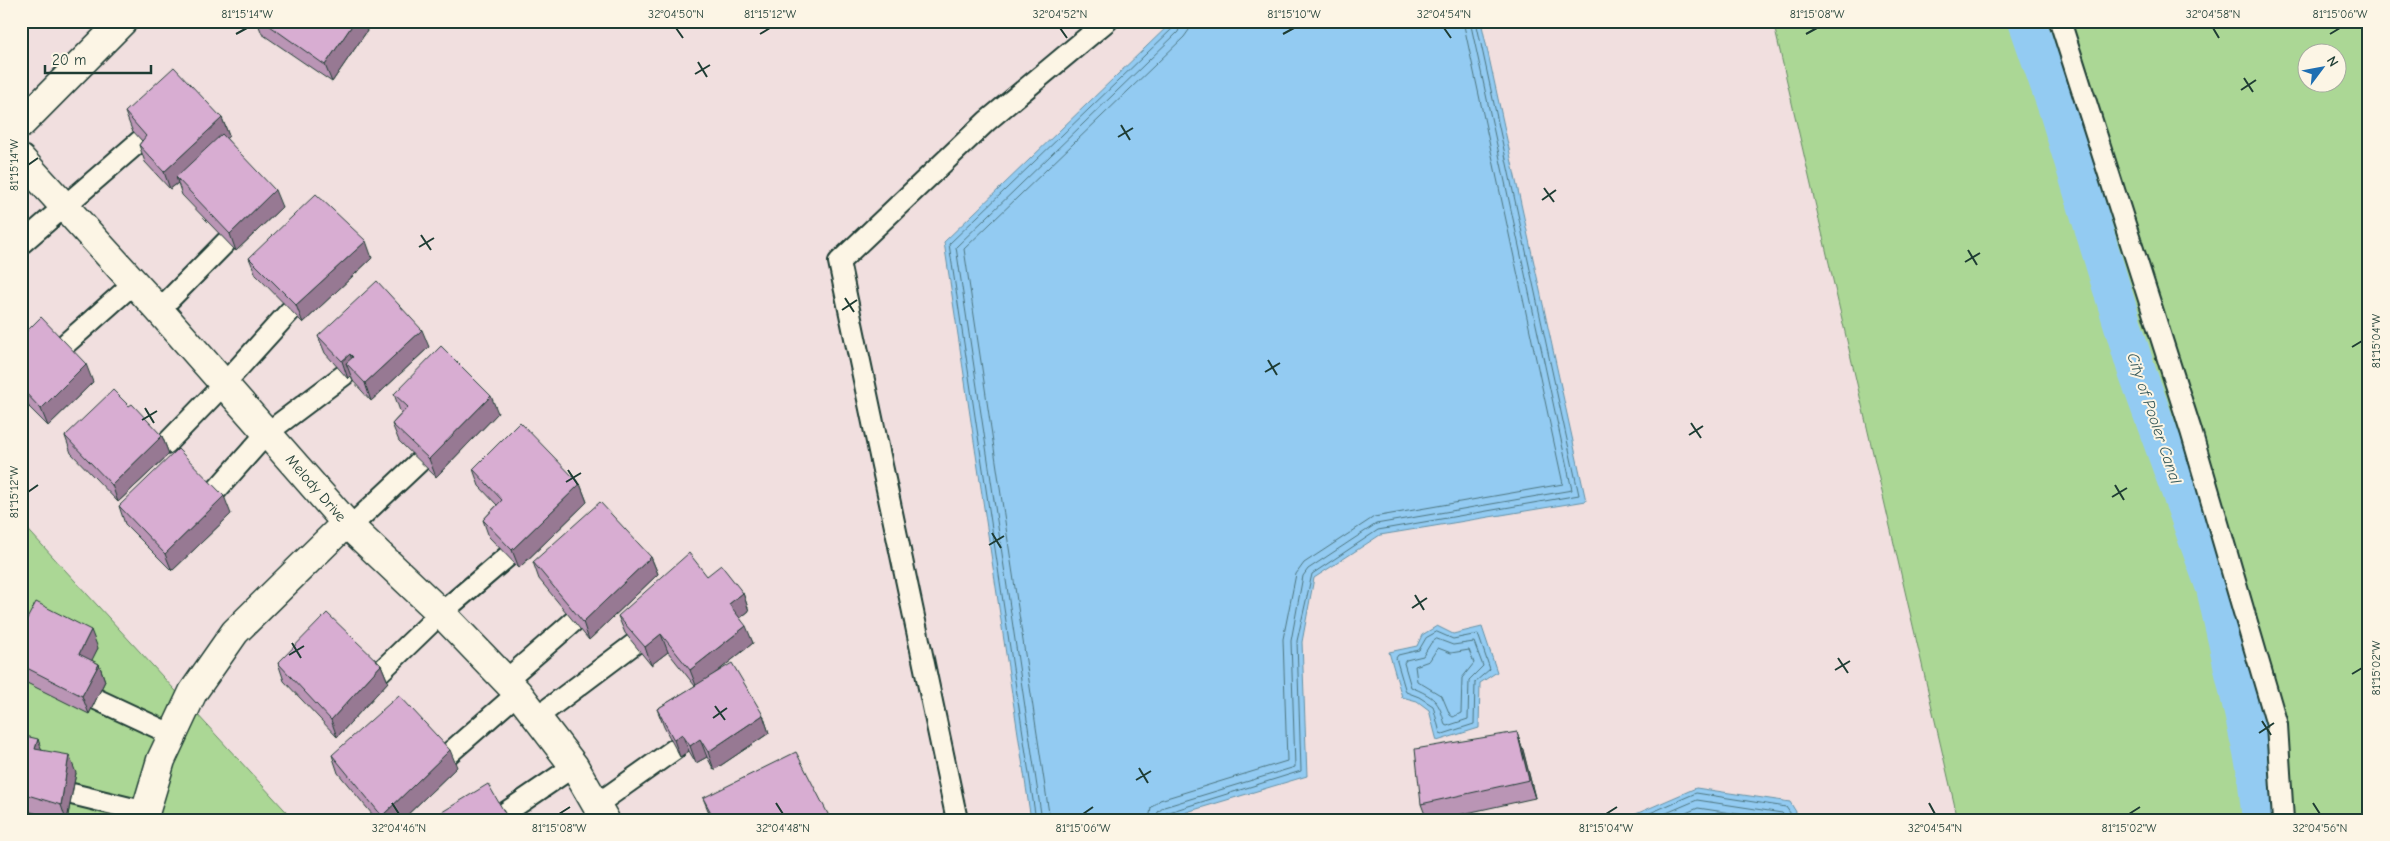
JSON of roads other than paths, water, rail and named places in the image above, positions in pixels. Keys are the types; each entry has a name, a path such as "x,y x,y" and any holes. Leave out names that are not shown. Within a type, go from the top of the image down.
{"street":[{"path":"21,124 123,21"},
{"name":"Melody Drive","path":"21,159 159,310 348,525 441,613 511,687 537,717 574,766 601,812"},
{"path":"144,816 162,760 193,692 235,632 348,525"}],"lane":[{"path":"957,820 839,262 987,122 1107,21"},
{"path":"2060,21 2190,431 2277,725 2283,820"},
{"path":"21,244 141,140"},
{"path":"159,310 226,242"},
{"path":"61,348 134,283"},
{"path":"166,444 224,384 290,310"},
{"path":"212,495 267,433 344,375"},
{"path":"348,525 420,461"},
{"path":"378,674 441,613 508,556"},
{"path":"446,756 574,621"},
{"path":"537,717 634,644"},
{"path":"96,699 173,735"},
{"path":"601,812 675,749"},
{"path":"502,815 574,766"},
{"path":"72,794 144,816"}],"water":[{"path":"1173,21 1481,21 1586,501 1380,535 1314,578 1302,642 1307,776 1160,820 1031,820 944,242"},
{"path":"1437,626 1453,634 1482,627 1497,672 1480,683 1479,728 1437,741 1429,710 1417,701 1402,697 1389,652 1417,646 1422,635"},
{"path":"1696,788 1790,802 1801,820 1622,820"}],"waterway":[{"name":"City of Pooler Canal","path":"2027,21 2057,108 2137,372 2215,588 2255,766 2261,820"}]}
